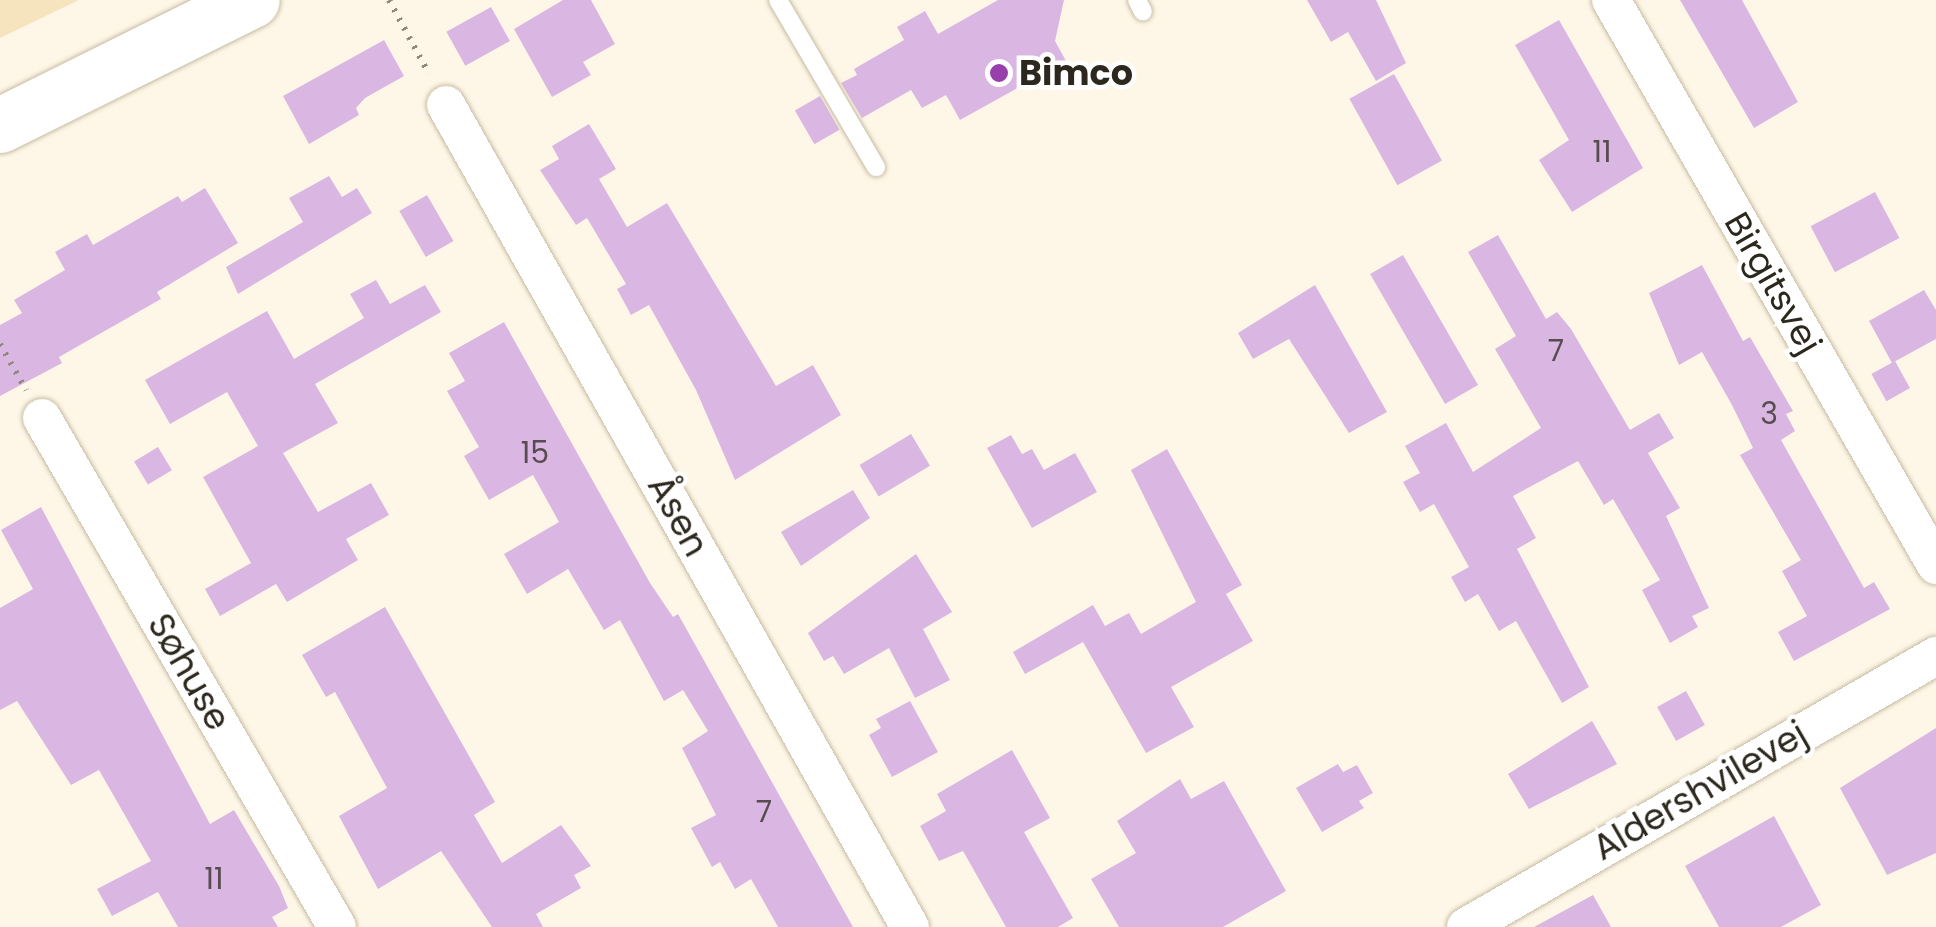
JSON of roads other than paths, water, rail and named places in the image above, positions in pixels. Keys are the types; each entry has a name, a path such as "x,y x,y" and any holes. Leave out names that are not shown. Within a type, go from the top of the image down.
{"main road":[{"path":"0,125 252,0"}],"street":[{"name":"Birgitsvej","path":"1611,0 1936,565"},
{"name":"Åsen","path":"446,104 910,927"},
{"name":"Søhuse","path":"42,418 337,927"},
{"name":"Aldershvilevej","path":"1466,927 1936,656"}],"lane":[{"path":"778,0 876,167"}],"place":[{"name":"Bimco","path":"999,73"}]}
